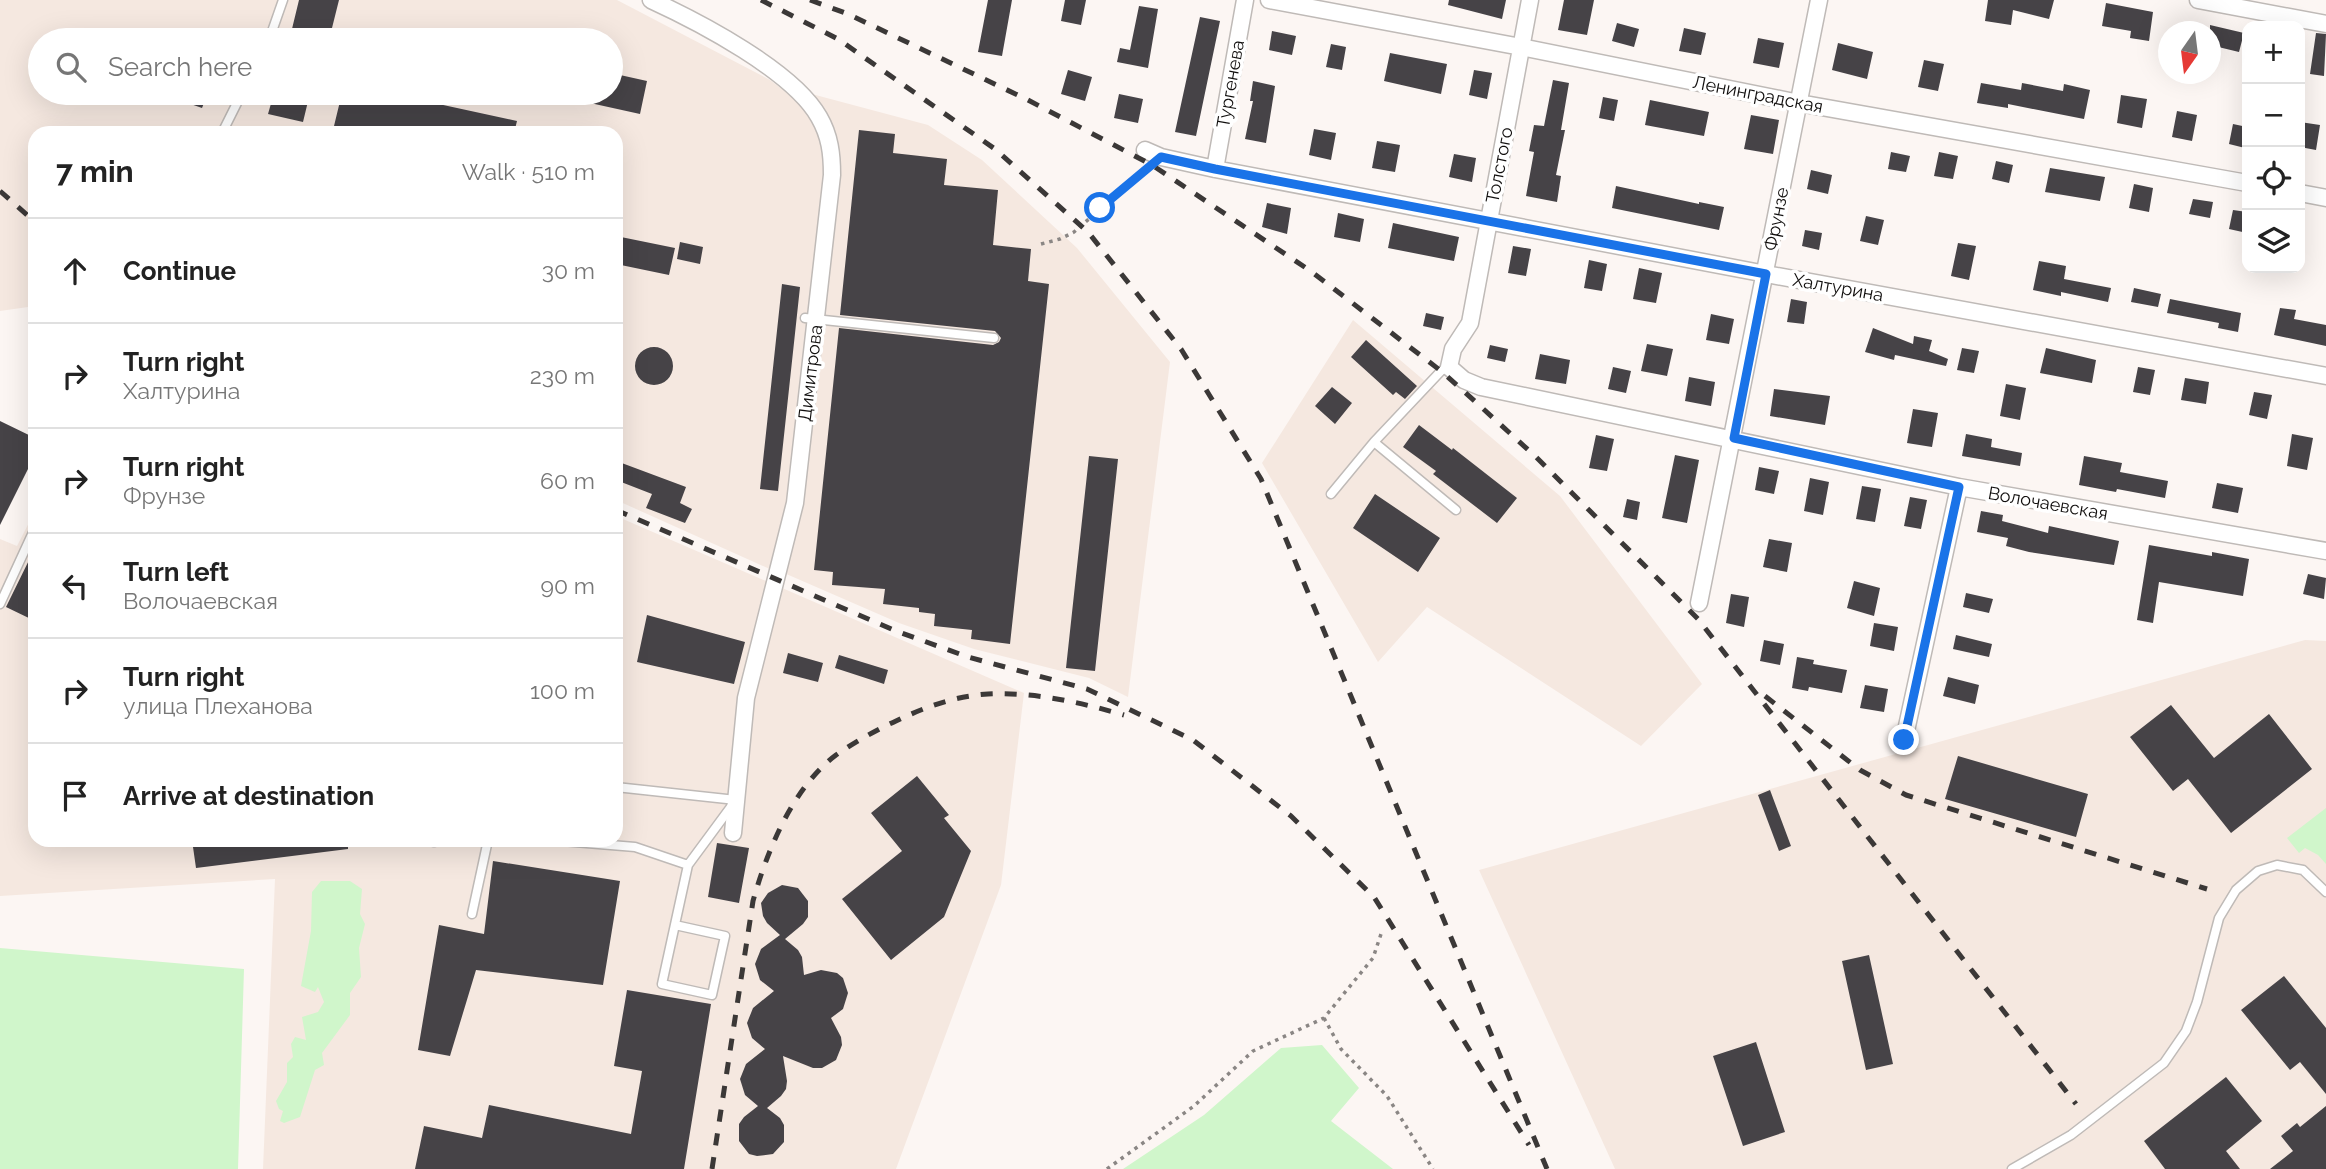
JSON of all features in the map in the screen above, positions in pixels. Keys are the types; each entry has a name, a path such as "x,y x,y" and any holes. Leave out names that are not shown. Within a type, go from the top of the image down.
{"street":[{"name":"Димитрова","path":"651,0 690,18 777,72 801,94 819,117 831,147 832,175 811,318 795,503 746,698 733,833"},
{"name":"Тургенева","path":"1215,169 1245,0"},
{"name":"Ленинградская","path":"1269,0 1799,103 2242,182"},
{"name":"Толстого","path":"1449,367 1453,349 1469,323 1530,0"},
{"name":"Фрунзе","path":"1699,603 1734,438 1819,0"},
{"path":"2198,0 2326,23"},
{"name":"Халтурина","path":"1146,150 1161,157 1215,169 1766,274 2326,376"},
{"path":"2305,194 2326,198"},
{"name":"Волочаевская","path":"1449,367 1474,385 1959,487 2326,551"},
{"path":"1904,740 1959,487"}],"lane":[{"path":"273,28 283,0"},
{"path":"226,126 236,105"},
{"path":"811,318 994,338"},
{"path":"1331,494 1374,442 1441,372 1449,367"},
{"path":"1374,442 1455,510"},
{"path":"0,604 28,543"},
{"path":"623,788 736,800"},
{"path":"675,925 725,936 712,995 662,984 688,865 736,800"},
{"path":"623,846 635,847 688,865"},
{"path":"471,914 486,847"},
{"path":"2012,1169 2071,1135 2164,1063 2186,1031 2197,1002 2218,918 2236,890 2258,872 2277,865 2303,870 2326,891"}],"path":[{"path":"1041,244 1074,232 1161,157"},
{"path":"1107,1169 1194,1106 1253,1051 1324,1018 1373,958 1381,934"},
{"path":"1324,1018 1341,1049 1387,1096 1433,1169"}],"shaded area":[{"path":"0,0 617,0 770,80 795,99 813,122 822,147 827,175 790,502 772,570 623,503 623,126 28,126 28,307 0,311"},
{"path":"808,93 928,125 982,160 1077,248 1170,362 1128,697 1089,678 974,649 899,623 784,573 838,174"},
{"path":"1353,320 1560,496 1702,684 1641,746 1427,607 1378,662 1262,463"},
{"path":"623,519 1024,693 1001,885 896,1169 263,1169 275,879 0,896 0,539 17,546 28,525 28,847 623,847"},
{"path":"2305,640 2326,641 2326,1169 1615,1169 1479,870"}],"green space":[{"path":"2326,808 2326,864 2318,855 2305,848 2299,853 2287,838"},
{"path":"321,881 350,881 362,889 360,914 365,924 359,948 361,977 350,993 350,1015 322,1053 324,1065 315,1070 300,1117 284,1123 280,1121 283,1111 279,1109 276,1101 287,1082 287,1063 293,1057 291,1044 295,1037 306,1040 302,1017 318,1012 324,1002 318,987 315,992 301,986 311,931 312,892"},
{"path":"0,948 244,969 238,1169 0,1169"},
{"path":"1322,1045 1359,1088 1331,1121 1393,1169 1123,1169 1204,1115 1281,1048"}],"building":[{"path":"299,0 339,0 332,28 292,28"},
{"path":"988,0 1012,0 1002,56 978,52"},
{"path":"1065,0 1086,0 1081,25 1061,21"},
{"path":"1449,0 1506,0 1502,19 1448,5"},
{"path":"1564,0 1594,0 1587,35 1558,30"},
{"path":"1988,0 2054,0 2049,19 2013,10 2011,25 1985,21"},
{"path":"2106,3 2153,12 2149,41 2130,38 2131,31 2102,26"},
{"path":"1139,6 1158,9 1148,68 1117,62 1120,48 1130,50"},
{"path":"1200,17 1220,21 1196,136 1175,132"},
{"path":"1617,23 1639,29 1634,47 1612,41"},
{"path":"1684,28 1706,33 1701,55 1679,51"},
{"path":"2221,28 2242,33 2239,52 2221,48"},
{"path":"1272,31 1296,36 1292,55 1269,50"},
{"path":"2316,33 2326,34 2324,76 2310,74"},
{"path":"1758,38 1784,43 1779,68 1753,63"},
{"path":"1838,43 1873,52 1867,79 1832,70"},
{"path":"1331,44 1346,47 1342,70 1326,67"},
{"path":"1390,53 1447,64 1441,94 1384,81"},
{"path":"1924,60 1944,64 1938,91 1918,87"},
{"path":"1068,70 1092,77 1085,101 1061,94"},
{"path":"1474,70 1492,73 1487,99 1469,95"},
{"path":"623,76 647,81 640,114 599,105 623,105"},
{"path":"1553,80 1569,83 1561,130 1565,130 1556,175 1561,176 1557,202 1526,196 1534,152 1529,151 1534,125 1544,126"},
{"path":"1253,81 1275,86 1266,143 1245,139 1253,101 1250,101"},
{"path":"1981,83 2021,90 2022,83 2063,91 2064,84 2090,90 2084,119 2008,104 2008,108 1977,103"},
{"path":"1119,94 1143,99 1138,123 1114,118"},
{"path":"2121,95 2147,99 2142,128 2117,123"},
{"path":"1603,97 1618,100 1614,121 1599,118"},
{"path":"1650,100 1709,112 1704,136 1645,125"},
{"path":"271,105 307,105 303,122 268,114"},
{"path":"339,105 443,105 517,121 516,126 334,126"},
{"path":"2177,111 2197,115 2192,141 2172,137"},
{"path":"1751,115 1779,120 1773,154 1744,149"},
{"path":"2305,123 2320,125 2316,150 2305,148"},
{"path":"2233,124 2242,126 2242,147 2229,144"},
{"path":"1314,129 1336,133 1331,160 1309,155"},
{"path":"859,130 895,134 893,153 947,159 944,185 998,190 993,245 1031,249 1028,281 1049,284 1010,644 971,639 972,630 934,626 935,614 919,612 919,608 883,604 885,589 832,585 833,572 814,570 839,328 993,345 1001,338 995,331 840,315"},
{"path":"1377,141 1400,145 1395,172 1372,168"},
{"path":"1891,152 1910,156 1906,172 1888,169"},
{"path":"1939,152 1958,156 1953,179 1934,176"},
{"path":"1454,154 1476,158 1472,182 1449,177"},
{"path":"1996,161 2013,165 2009,183 1992,179"},
{"path":"2050,168 2105,177 2100,201 2045,192"},
{"path":"1811,170 1832,175 1828,194 1807,189"},
{"path":"2134,184 2153,188 2149,212 2129,208"},
{"path":"1616,186 1724,207 1719,230 1612,208"},
{"path":"2193,199 2213,202 2210,218 2189,214"},
{"path":"1267,203 1291,208 1287,234 1262,227"},
{"path":"2233,210 2242,211 2242,232 2229,229"},
{"path":"1338,213 1364,219 1360,242 1334,237"},
{"path":"1866,216 1884,220 1878,245 1860,241"},
{"path":"1393,223 1459,237 1454,261 1388,248"},
{"path":"1805,230 1822,233 1819,250 1802,246"},
{"path":"623,237 675,248 669,275 623,265"},
{"path":"680,242 703,247 700,264 677,259"},
{"path":"1958,243 1976,246 1969,280 1951,276"},
{"path":"1513,246 1531,249 1526,276 1508,273"},
{"path":"1589,260 1607,264 1602,291 1584,288"},
{"path":"2039,261 2066,266 2064,279 2111,288 2108,302 2061,292 2061,296 2033,290"},
{"path":"1639,268 1662,273 1656,303 1633,299"},
{"path":"782,284 800,287 778,491 760,489"},
{"path":"2134,288 2161,294 2158,307 2131,302"},
{"path":"1791,299 1807,302 1804,324 1787,322"},
{"path":"2170,299 2241,313 2238,332 2218,328 2219,323 2167,313"},
{"path":"2280,308 2296,310 2294,319 2326,325 2326,346 2274,335"},
{"path":"1426,313 1444,317 1441,330 1423,326"},
{"path":"1711,314 1734,319 1729,344 1706,340"},
{"path":"1873,328 1913,344 1914,336 1932,340 1929,351 1948,359 1946,366 1895,355 1894,360 1865,352"},
{"path":"1366,340 1417,386 1405,399 1396,392 1393,395 1351,357"},
{"path":"1647,344 1673,349 1667,376 1641,371"},
{"path":"1490,345 1508,349 1505,362 1487,358"},
{"path":"654,347 668,352 673,366 668,380 654,385 640,380 635,366 640,352"},
{"path":"1962,348 1979,351 1974,373 1957,370"},
{"path":"2046,348 2096,360 2092,383 2040,373"},
{"path":"1540,354 1570,360 1566,384 1535,379"},
{"path":"1613,367 1631,371 1626,393 1608,389"},
{"path":"2138,367 2155,370 2150,395 2133,392"},
{"path":"1689,377 1715,382 1711,406 1685,401"},
{"path":"2185,378 2209,382 2206,404 2181,400"},
{"path":"2006,384 2026,388 2020,420 2000,416"},
{"path":"1332,387 1352,403 1335,424 1315,406"},
{"path":"1774,389 1830,396 1825,425 1770,416"},
{"path":"2254,392 2272,395 2267,419 2249,415"},
{"path":"1913,409 1938,413 1932,447 1907,443"},
{"path":"0,421 28,435 28,469 0,525"},
{"path":"1419,425 1517,498 1497,523 1433,474 1436,471 1403,447"},
{"path":"1966,434 1992,439 1991,447 2022,453 2020,466 1962,456"},
{"path":"2292,434 2313,438 2307,470 2287,466"},
{"path":"1596,435 1614,439 1607,471 1589,468"},
{"path":"1675,455 1699,460 1687,523 1662,518"},
{"path":"1089,456 1118,459 1095,671 1066,668"},
{"path":"2084,456 2122,463 2120,472 2168,481 2165,498 2079,485"},
{"path":"623,463 686,487 680,503 692,509 685,523 646,508 652,494 623,483"},
{"path":"1759,467 1779,471 1774,494 1755,490"},
{"path":"1810,478 1829,482 1823,515 1804,511"},
{"path":"2217,483 2243,488 2238,513 2212,508"},
{"path":"1862,486 1881,489 1875,522 1856,519"},
{"path":"1375,494 1440,538 1418,572 1353,528"},
{"path":"1910,497 1927,500 1921,529 1904,526"},
{"path":"1627,499 1640,502 1637,520 1623,517"},
{"path":"1981,511 2003,515 2002,521 2048,533 2049,526 2119,541 2114,565 2006,546 2008,538 1977,532"},
{"path":"1769,539 1792,543 1787,572 1763,567"},
{"path":"2149,545 2212,556 2212,552 2249,559 2243,596 2159,582 2153,623 2137,620"},
{"path":"28,562 28,618 6,607"},
{"path":"2308,574 2326,578 2324,599 2303,594"},
{"path":"1854,581 1880,588 1874,616 1847,608"},
{"path":"1966,593 1993,599 1989,613 1963,607"},
{"path":"1731,594 1749,597 1744,627 1726,623"},
{"path":"647,615 745,642 734,684 637,662"},
{"path":"1874,623 1898,627 1894,651 1870,646"},
{"path":"1956,635 1992,644 1989,657 1953,649"},
{"path":"1764,640 1784,644 1780,665 1760,661"},
{"path":"788,653 823,663 818,682 783,673"},
{"path":"839,655 888,670 884,684 835,668"},
{"path":"1797,657 1814,660 1813,664 1847,670 1842,693 1809,687 1808,691 1792,688"},
{"path":"1948,677 1979,685 1975,704 1943,696"},
{"path":"1865,685 1888,689 1884,712 1860,708"},
{"path":"2171,705 2214,758 2269,714 2312,769 2231,833 2188,779 2173,791 2130,737"},
{"path":"1958,756 2088,794 2076,837 1945,799"},
{"path":"917,776 949,815 944,818 971,851 944,917 891,960 842,899 902,851 871,813"},
{"path":"1770,790 1791,846 1779,851 1758,795"},
{"path":"717,843 749,848 739,903 708,897"},
{"path":"193,847 348,847 348,849 196,868"},
{"path":"493,861 620,881 603,985 476,970 450,1056 418,1050 439,925 484,934"},
{"path":"782,885 798,888 808,901 808,917 785,939 802,957 804,975 821,970 837,973 843,978 848,993 843,1009 831,1018 842,1045 836,1060 822,1068 813,1068 783,1056 786,1089 767,1108 780,1118 784,1125 784,1142 773,1154 757,1156 749,1154 739,1141 739,1124 758,1106 745,1095 740,1079 746,1064 765,1049 752,1038 747,1023 753,1008 774,991 760,980 755,964 761,949 780,935 767,923 761,903 768,893"},
{"path":"1869,955 1893,1064 1866,1070 1842,961"},
{"path":"2284,976 2326,1028 2326,1094 2300,1062 2290,1070 2241,1010"},
{"path":"627,990 711,1004 684,1169 415,1169 424,1126 482,1138 489,1105 631,1134 642,1071 614,1066"},
{"path":"1756,1042 1785,1132 1743,1146 1713,1056"},
{"path":"2226,1077 2262,1121 2226,1151 2240,1169 2165,1169 2144,1141"},
{"path":"2326,1106 2326,1169 2270,1169 2293,1151 2281,1136 2297,1123 2300,1127"}],"railway":[{"path":"761,0 838,39 995,149 1088,232 1181,349 1261,479 1547,1169"},
{"path":"810,0 848,14 1026,99 1152,165 1312,272 1441,371 1536,457 1698,619 2076,1104"},
{"path":"0,191 28,216"},
{"path":"623,513 896,631 968,657 1087,689 1193,740 1291,816 1374,897 1529,1145"},
{"path":"712,1169 753,901 784,821 807,784 821,768 843,750 881,728 929,707 964,697 988,694 1040,696 1124,715"},
{"path":"1765,696 1860,770 1906,795 2207,889"}],"route":[{"path":"1100,208 1161,157 1766,274 1734,438 1959,487 1904,740"}]}
